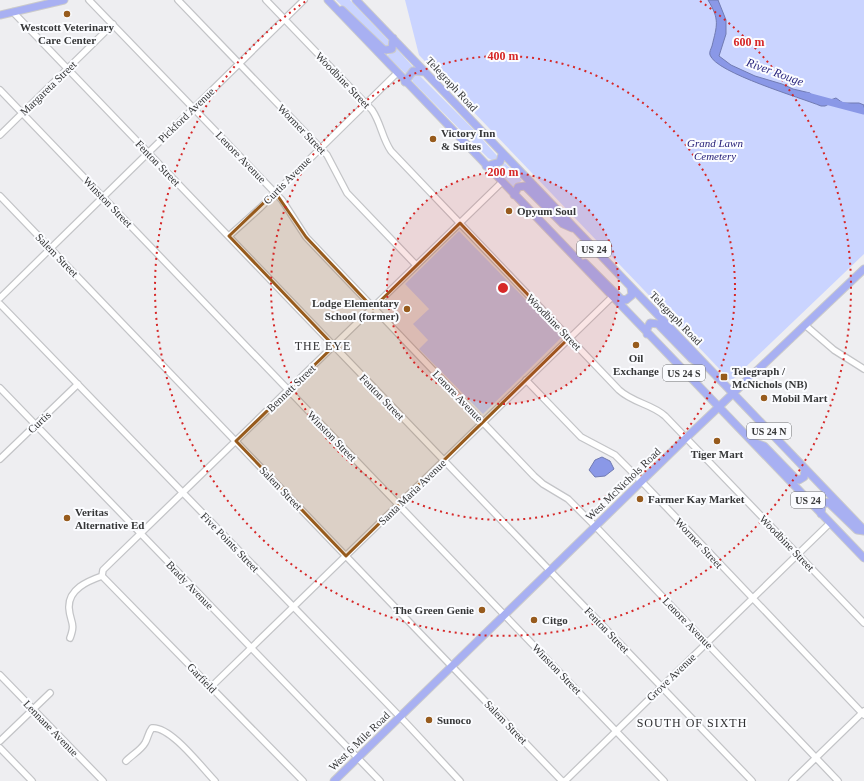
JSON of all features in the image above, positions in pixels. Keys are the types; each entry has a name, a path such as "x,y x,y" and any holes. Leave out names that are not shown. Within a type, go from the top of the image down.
{"main road":[{"path":"0,16 64,0"},
{"path":"328,0 350,16 383,49 392,49 393,38"},
{"name":"US 24","path":"328,0 649,336"},
{"name":"Telegraph Road","path":"356,0 864,530"},
{"path":"405,82 411,72 425,72"},
{"path":"486,166 500,162 502,154"},
{"path":"514,195 518,187 526,186 563,224 577,231"},
{"path":"567,249 589,266 621,299 626,300 630,298 632,295 631,288"},
{"name":"West McNichols Road","path":"400,717 718,407 864,269"},
{"name":"Telegraph Road","path":"649,336 647,330 650,323 658,324 692,359 714,374"},
{"name":"US 24 S","path":"649,336 752,441"},
{"name":"US 24","path":"752,441 764,446 795,478 799,480 804,477 805,469"},
{"name":"US 24","path":"752,441 864,558"},
{"path":"821,514 822,505 828,502 857,530 864,530"},
{"name":"West 6 Mile Road","path":"334,781 400,717"}],"street":[{"name":"Lenore Avenue","path":"89,0 275,192 286,205 306,238 483,423 538,479 568,499 595,526 838,781"},
{"name":"Wormer Street","path":"178,0 332,161 340,182 347,193 416,266"},
{"name":"Woodbine Street","path":"266,0 377,117 384,140 391,151 622,393 634,401 659,411 798,553 864,623"},
{"name":"Pickford Avenue","path":"0,298 304,0"},
{"name":"Fenton Street","path":"13,12 752,781"},
{"name":"Margareta Street","path":"0,135 113,24"},
{"name":"Curtis Avenue","path":"228,236 397,73"},
{"name":"Winston Street","path":"0,90 664,781"},
{"name":"Bennett Street","path":"102,576 103,570 502,182"},
{"name":"Salem Street","path":"0,196 564,781"},
{"name":"Santa Maria Avenue","path":"211,687 612,297"},
{"name":"Five Points Street","path":"0,304 400,717 460,781"},
{"path":"805,325 834,350 864,369"},
{"name":"Wormer Street","path":"526,380 581,436 614,456 641,482 863,713"},
{"name":"Curtis","path":"0,458 78,384"},
{"name":"Brady Avenue","path":"0,388 380,781"},
{"name":"Grove Avenue","path":"564,781 830,523"},
{"path":"70,638 74,626 69,608 72,596 79,587 102,576"},
{"name":"Garfield","path":"102,576 302,781"},
{"name":"Lennane Avenue","path":"0,675 103,781"},
{"path":"0,741 50,693"},
{"path":"792,781 863,713"},
{"path":"126,761 141,748 152,728 155,728 169,734 177,740 215,781"},
{"path":"0,748 32,781"}],"highlighted area":[{"path":"275,192 306,237 373,308 460,223 569,338 346,556 236,441 334,346 229,236"}],"green space":[{"path":"336,0 350,0 389,41 390,44 388,47 380,45"},
{"name":"Grand Lawn Cemetery","path":"405,0 864,0 864,254 731,381 419,55"},
{"path":"396,48 413,67 406,74 387,56"},
{"path":"414,74 419,75 475,131 499,158 495,162 488,158 413,82 411,77"},
{"path":"505,163 522,180 514,188 497,170"},
{"path":"459,231 562,337 483,414 419,349 428,340 413,324 429,309 405,284"}],"water":[{"path":"708,0 718,0 726,20 726,34 719,56 731,65 755,76 810,93 819,102 836,98 843,103 859,103 864,105 864,113 849,107 842,107 833,102 825,106 821,106 743,77 716,62 710,53 716,27 716,18"},
{"path":"602,457 610,461 614,469 605,476 595,477 589,470 595,460"}],"waterway":[{"name":"River Rouge","path":"807,96 864,111"}],"place":[{"name":"Westcott Veterinary Care Center","path":"67,14"},
{"name":"Victory Inn & Suites","path":"433,139"},
{"name":"Opyum Soul","path":"509,211"},
{"name":"Lodge Elementary School (former)","path":"407,309"},
{"name":"Oil Exchange","path":"636,345"},
{"name":"Telegraph / McNichols (NB)","path":"724,377"},
{"name":"Mobil Mart","path":"764,398"},
{"name":"Tiger Mart","path":"717,441"},
{"name":"Farmer Kay Market","path":"640,499"},
{"name":"Veritas Alternative Ed","path":"67,518"},
{"name":"The Green Genie","path":"482,610"},
{"name":"Citgo","path":"534,620"},
{"name":"Sunoco","path":"429,720"}],"district":[{"name":"THE EYE","path":"323,346"},
{"name":"SOUTH OF SIXTH","path":"692,723"}]}
